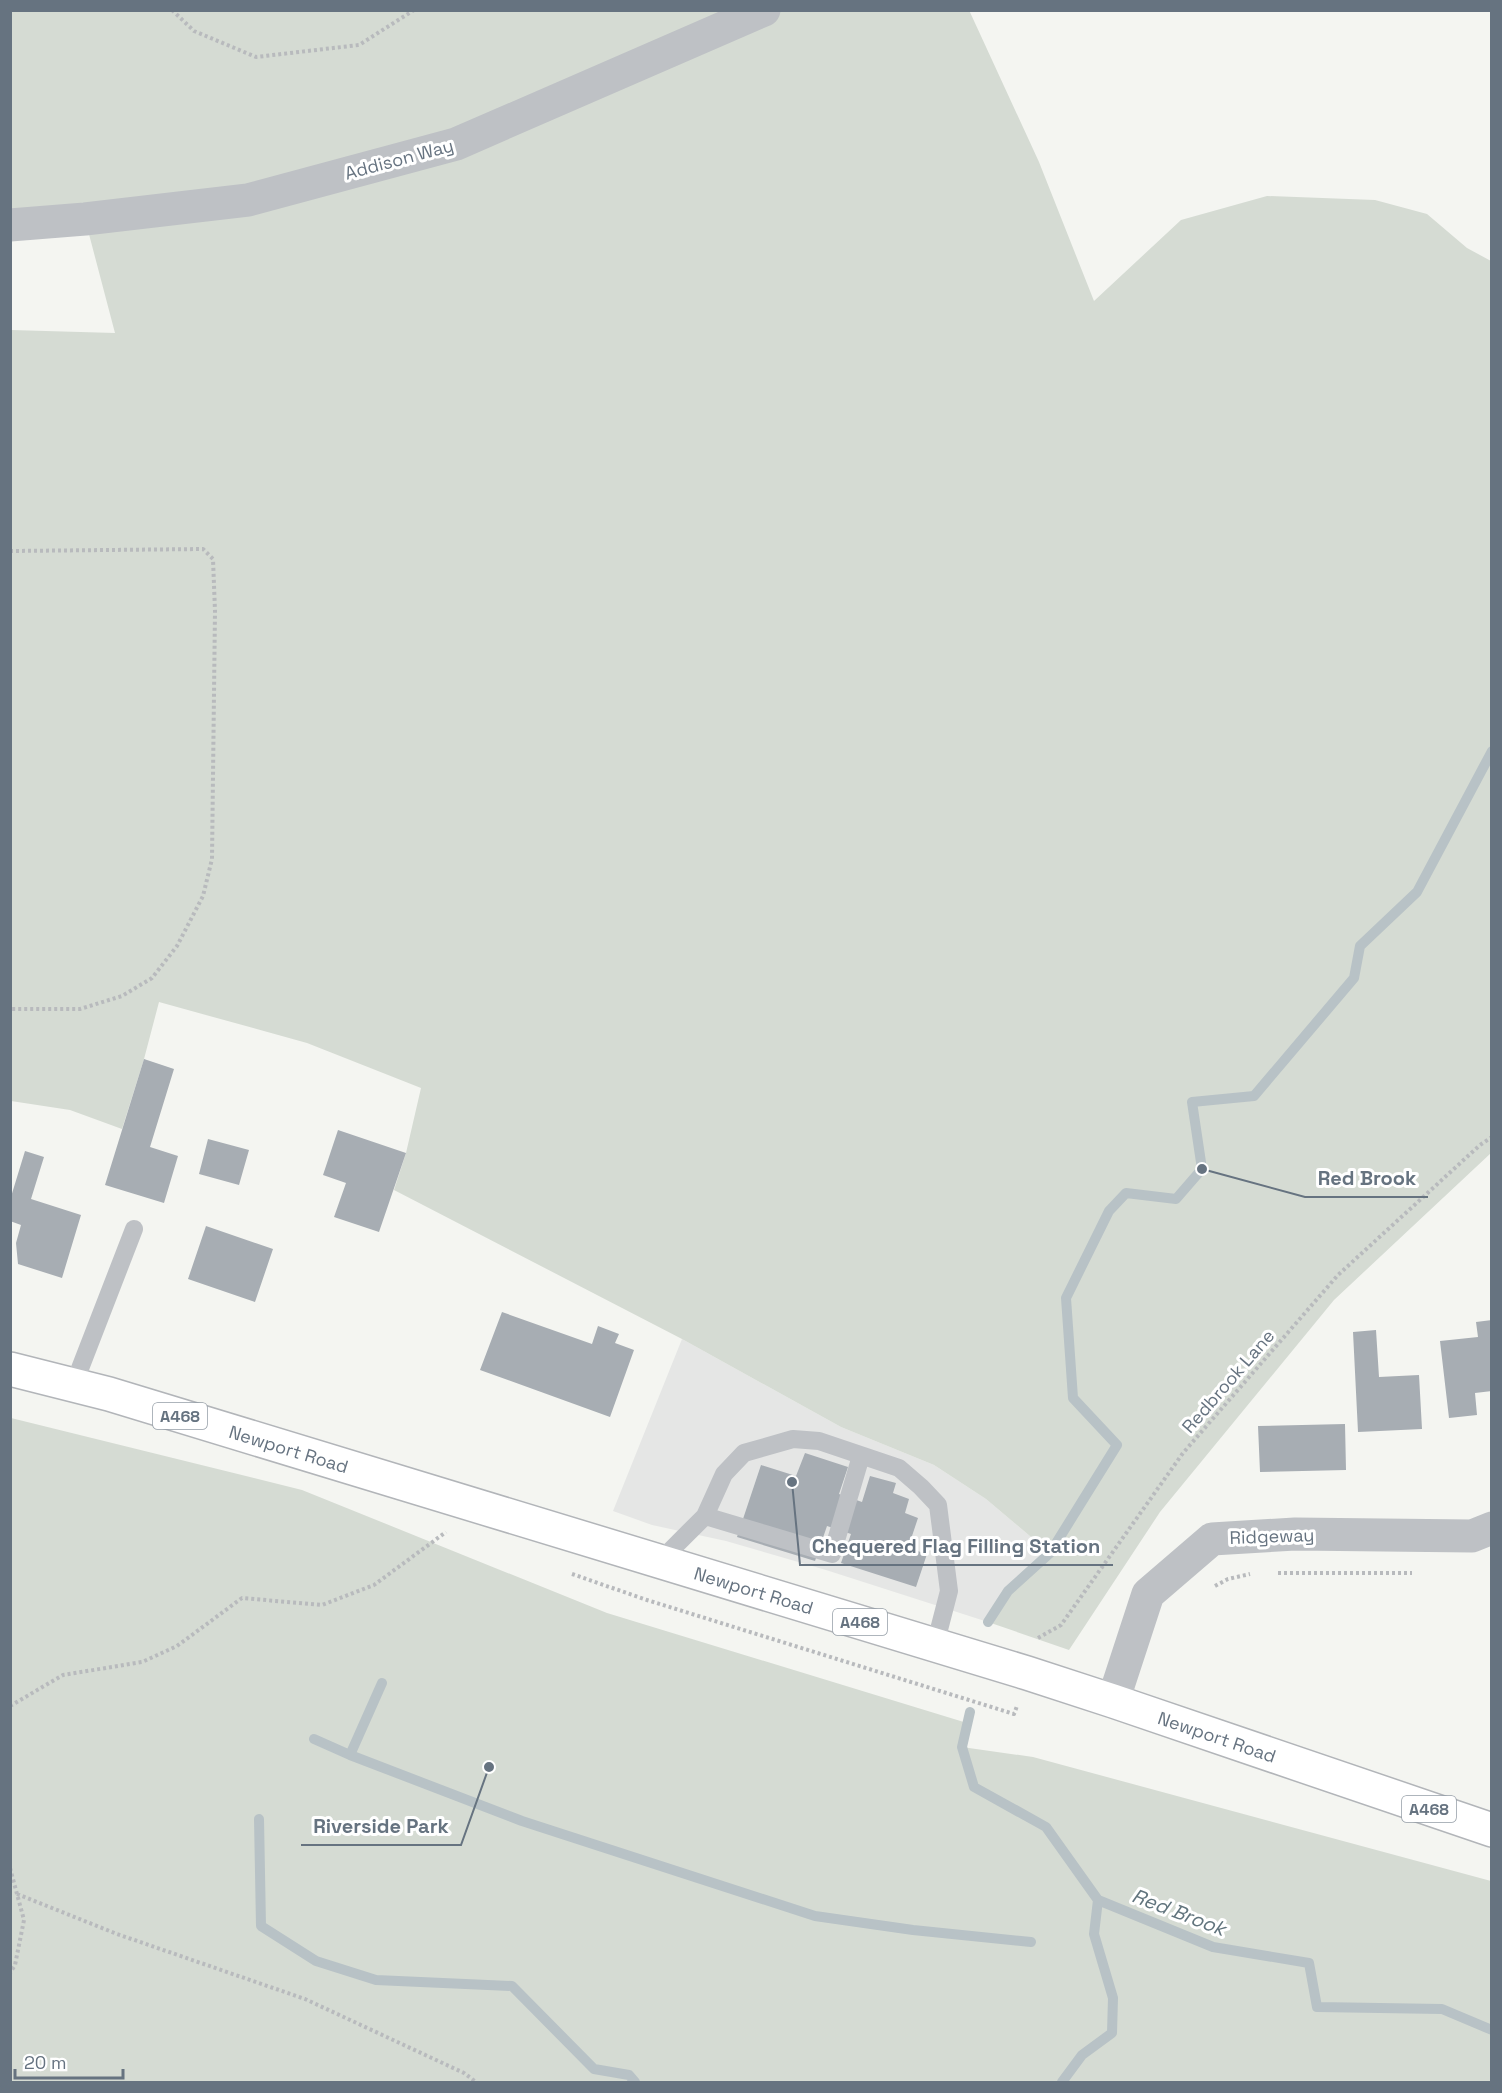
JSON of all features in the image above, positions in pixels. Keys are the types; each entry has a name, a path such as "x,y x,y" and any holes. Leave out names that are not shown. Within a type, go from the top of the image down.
{"main road":[{"name":"Newport Road","path":"10,1369 74,1384 350,1466 476,1507 1027,1673 1491,1830"}],"street":[{"name":"Addison Way","path":"10,225 85,219 248,200 456,144 764,10"},
{"name":"Ridgeway","path":"1113,1701 1148,1594 1212,1539 1295,1534 1472,1536 1491,1528"}],"lane":[{"path":"74,1384 134,1229"},
{"path":"658,1562 705,1516 724,1474 744,1453 793,1439 819,1441 899,1468 938,1505 949,1591 935,1645"},
{"path":"705,1516 832,1554 861,1456"}],"path":[{"path":"172,10 194,31 255,57 359,45 414,10"},
{"path":"10,551 203,549 213,559 215,611 212,859 203,896 177,946 152,978 122,996 80,1009 10,1009"},
{"name":"Redbrook Lane","path":"569,1573 647,1600 1014,1714 1037,1638 1061,1625 1191,1444 1338,1275 1491,1137"},
{"path":"10,1706 63,1675 142,1662 177,1646 243,1598 322,1605 374,1585 447,1531"},
{"path":"1212,1587 1228,1579 1259,1573"},
{"path":"1270,1573 1422,1573"},
{"path":"10,1868 24,1920 15,1965 10,1973"},
{"path":"17,1894 117,1934 305,1999 464,2073 476,2082"}],"shaded area":[{"path":"969,10 1039,162 1094,301 1181,220 1267,196 1375,200 1427,214 1467,248 1491,261 1491,1153 1334,1300 1160,1512 1069,1650 988,1622 1008,1591 1050,1553 986,1499 934,1465 841,1427 682,1339 394,1190 406,1153 421,1088 307,1043 159,1002 122,1129 70,1110 11,1101 11,330 115,333 85,219 11,225 11,11"},
{"path":"682,1339 841,1427 934,1465 986,1499 1050,1553 1008,1591 988,1622 826,1570 726,1541 652,1525 613,1511"},
{"path":"11,1418 302,1490 607,1613 967,1723 962,1747 1033,1757 1491,1881 1491,2082 11,2082"}],"building":[{"path":"144,1059 174,1069 150,1147 178,1156 164,1203 105,1185"},
{"path":"338,1130 406,1153 379,1232 334,1217 346,1183 323,1175"},
{"path":"208,1139 249,1150 239,1185 199,1174"},
{"path":"25,1151 44,1157 31,1199 81,1215 62,1278 18,1264 16,1243 21,1225 10,1221 10,1200"},
{"path":"206,1226 273,1249 255,1302 188,1279"},
{"path":"502,1312 592,1344 598,1326 619,1334 615,1343 634,1350 610,1417 480,1370"},
{"path":"1492,1320 1492,1391 1475,1393 1477,1415 1449,1418 1440,1341 1478,1337 1476,1322"},
{"path":"1376,1330 1379,1377 1419,1375 1422,1429 1358,1432 1353,1332"},
{"path":"1345,1424 1346,1470 1260,1472 1258,1426"},
{"path":"805,1453 848,1467 839,1494 862,1502 870,1476 896,1483 893,1493 909,1499 905,1513 918,1518 908,1548 927,1554 916,1587 841,1563 851,1534 827,1526 815,1561 737,1537 761,1465 796,1476"}],"waterway":[{"name":"Red Brook","path":"988,1622 1008,1591 1050,1553 1117,1445 1073,1398 1066,1298 1109,1211 1126,1193 1176,1199 1202,1169 1192,1102 1254,1096 1354,978 1360,946 1417,892 1492,751"},
{"path":"350,1755 382,1683"},
{"name":"Red Brook","path":"970,1712 962,1747 974,1787 1046,1827 1098,1900 1213,1947 1309,1963 1317,2007 1442,2009 1492,2030"},
{"path":"314,1739 522,1821 815,1916 913,1930 1031,1942"},
{"path":"259,1819 261,1926 316,1961 376,1980 512,1986 594,2069 629,2075 635,2082"},
{"path":"1062,2082 1082,2055 1112,2033 1113,1998 1094,1934 1098,1900"}],"place":[{"name":"Red Brook","path":"1202,1169"},
{"name":"Chequered Flag Filling Station","path":"792,1482"},
{"name":"Riverside Park","path":"489,1767"}]}
